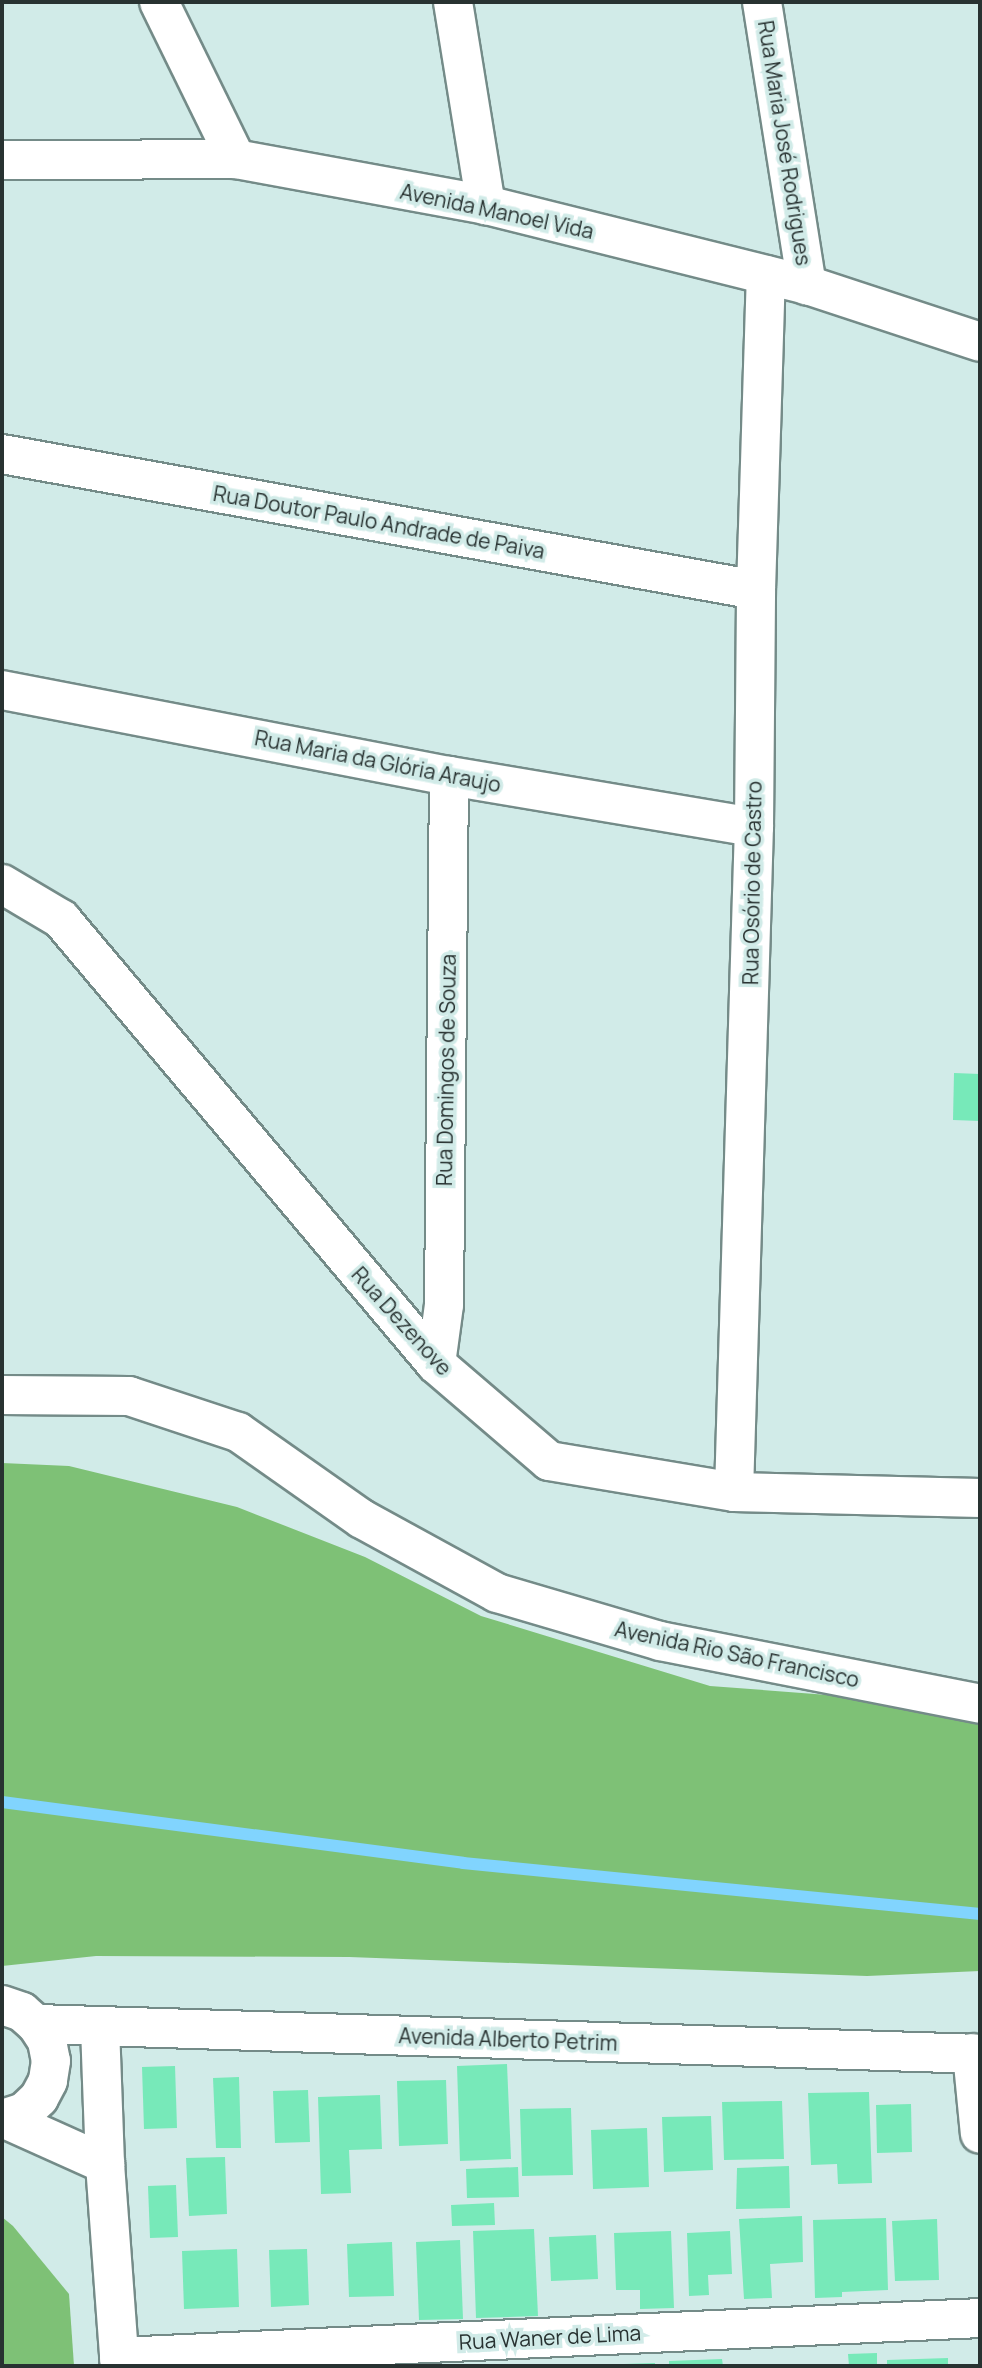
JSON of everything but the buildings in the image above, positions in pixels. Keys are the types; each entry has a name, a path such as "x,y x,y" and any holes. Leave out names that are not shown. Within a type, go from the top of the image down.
{"street":[{"path":"159,2 236,159"},
{"path":"453,2 486,205"},
{"name":"Rua Maria José Rodrigues","path":"762,2 807,285"},
{"name":"Avenida Manoel Vida","path":"2,160 236,159 486,205 807,285 980,342"},
{"name":"Rua Osório de Castro","path":"734,1492 754,827 756,590 766,275"},
{"name":"Rua Doutor Paulo Andrade de Paiva","path":"2,454 756,590"},
{"name":"Rua Maria da Glória Araujo","path":"2,690 449,776 754,827"},
{"name":"Rua Domingos de Souza","path":"436,1364 444,1305 449,776"},
{"name":"Rua Dezenove","path":"2,884 61,919 436,1364 549,1461 734,1492 980,1498"},
{"name":"Avenida Rio São Francisco","path":"2,1395 130,1396 238,1432 362,1519 497,1593 660,1642 980,1704"},
{"path":"2,2005 22,2012 36,2024 47,2041 51,2061 48,2081 39,2098 24,2112 4,2119"},
{"name":"Avenida Alberto Petrim","path":"36,2024 976,2054"},
{"path":"100,2027 105,2164 120,2362"},
{"path":"976,2054 980,2134"},
{"path":"4,2119 105,2164"},
{"name":"Rua Waner de Lima","path":"120,2362 980,2318"}],"green space":[{"path":"2,1463 69,1466 237,1507 365,1557 481,1616 710,1686 920,1702 980,1725 980,1971 867,1976 349,1957 96,1956 2,1966"},
{"path":"2,2217 13,2226 69,2294 74,2366 2,2366"}],"waterway":[{"path":"2,1802 463,1863 980,1914"}]}
